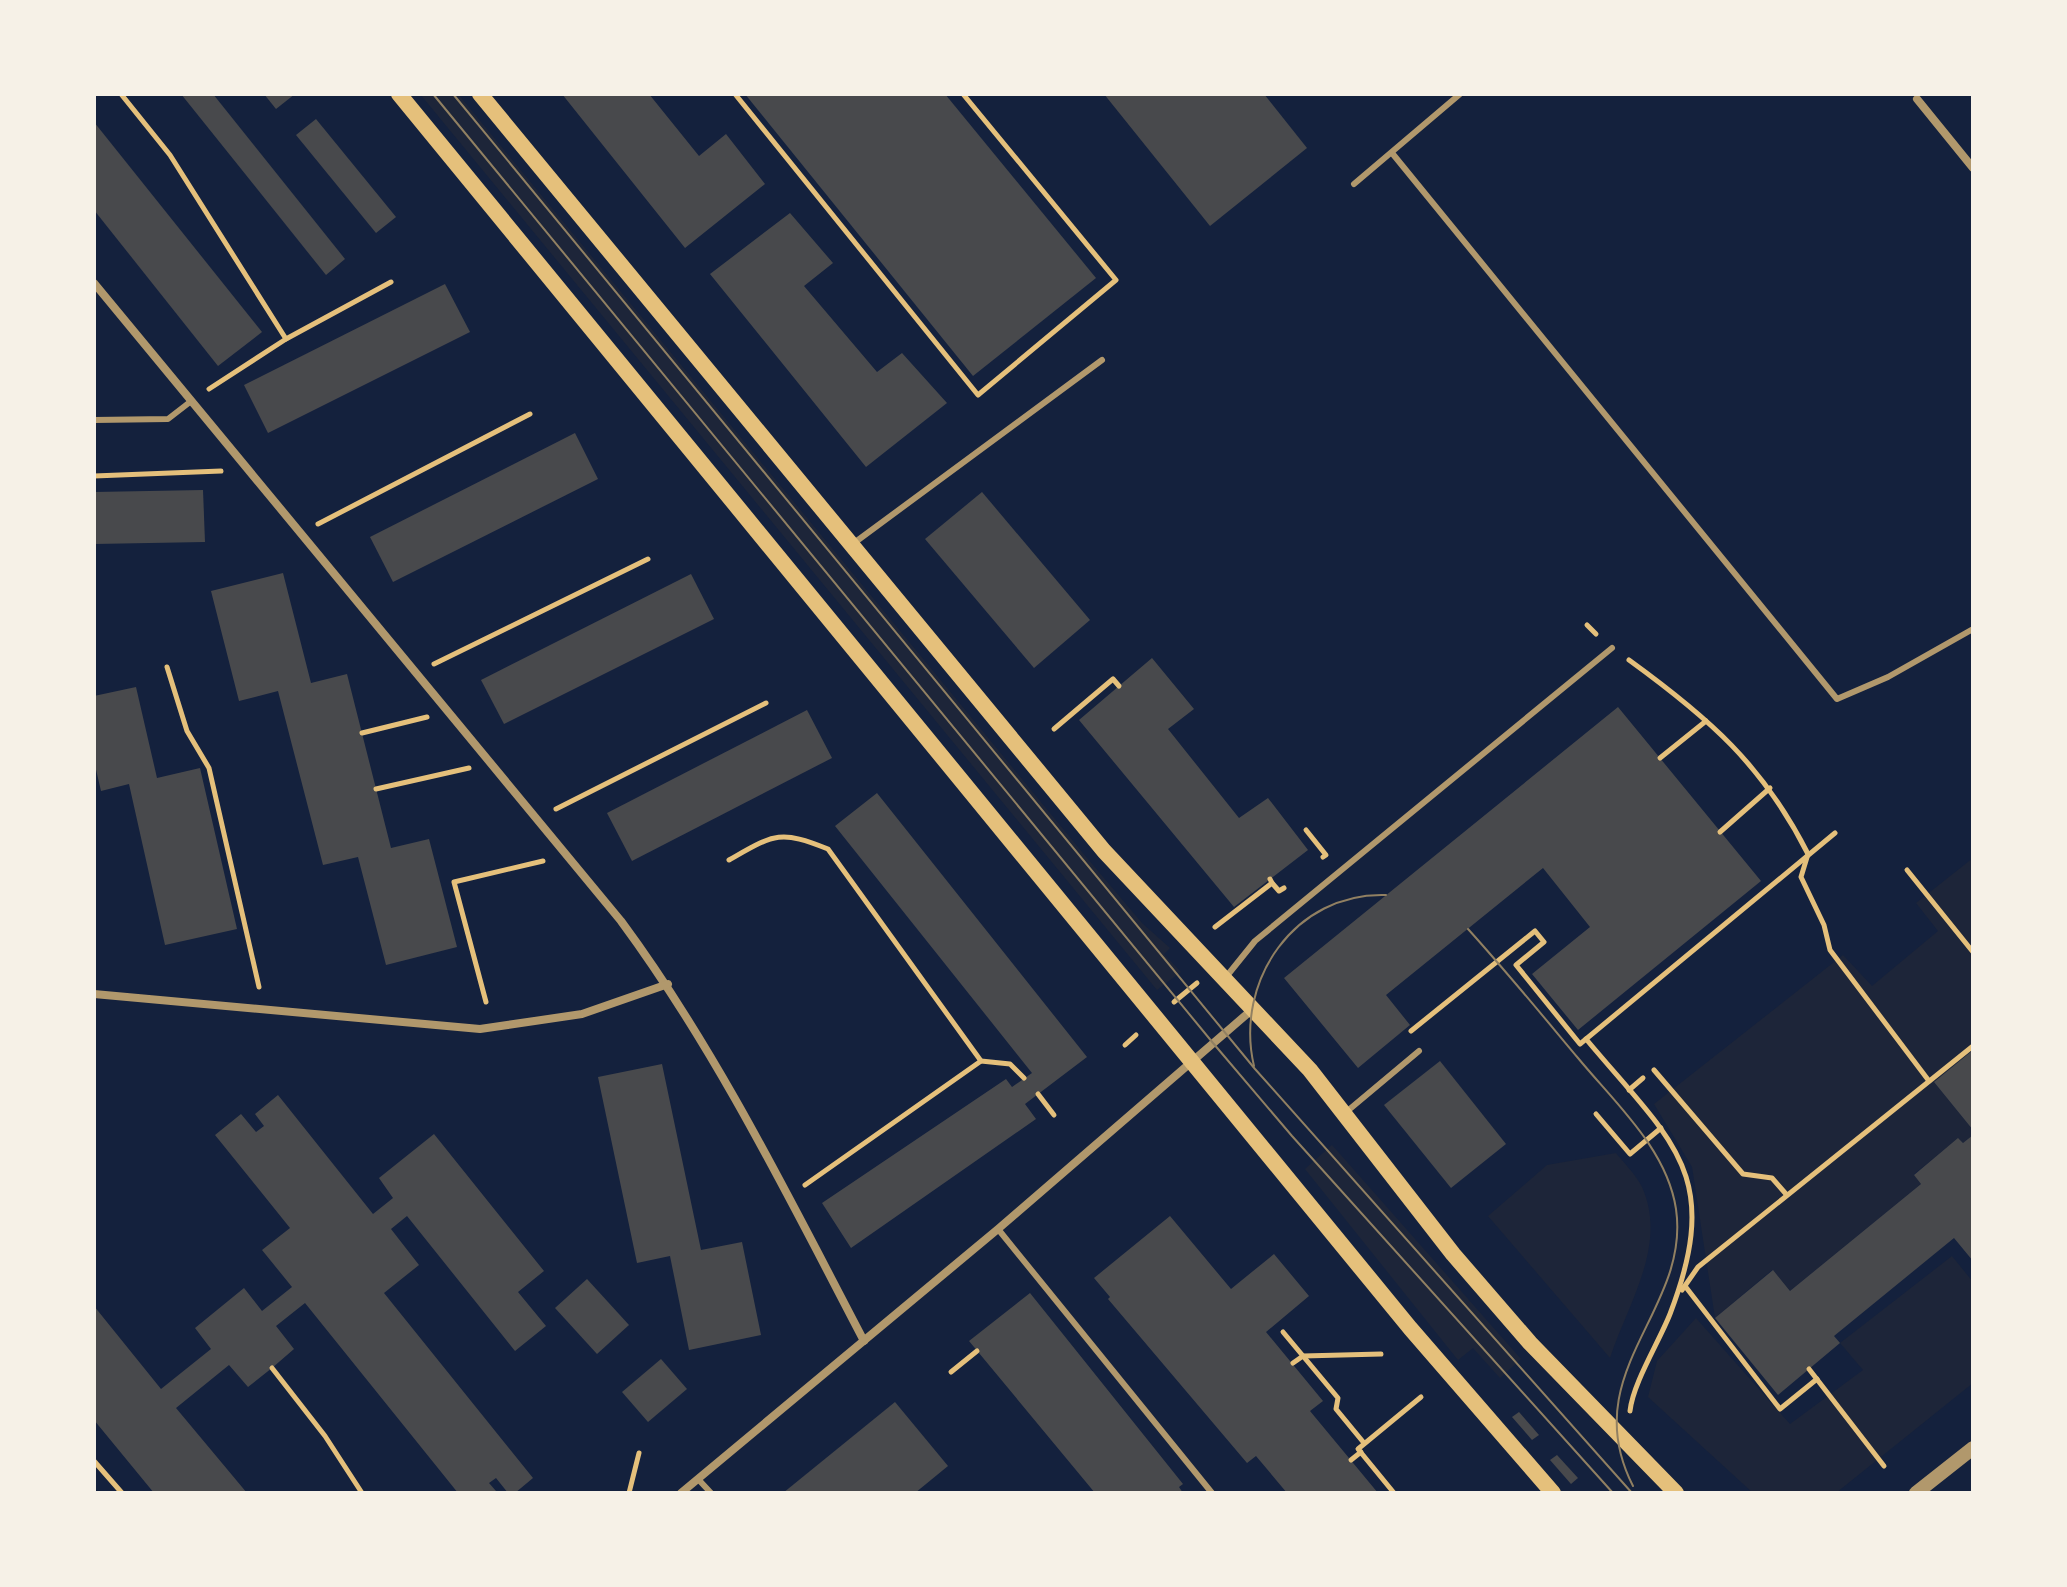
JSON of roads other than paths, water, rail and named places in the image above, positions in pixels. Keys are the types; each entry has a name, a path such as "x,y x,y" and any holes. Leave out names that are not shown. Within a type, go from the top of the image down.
{"main road":[{"path":"399,94 1194,1060 1410,1328 1553,1493"},
{"path":"480,94 1104,851 1254,1008 1345,1113 1453,1254 1530,1343 1676,1493"}],"street":[{"path":"1915,96 1973,168"},
{"path":"94,283 536,818 668,984 788,1197 864,1341"},
{"path":"94,994 480,1029 582,1014 668,984"},
{"path":"681,1493 998,1229 1254,1008"},
{"path":"1916,1493 1973,1448"}],"lane":[{"path":"1354,184 1460,94"},
{"path":"1392,153 1837,699 1888,677 1973,629"},
{"path":"851,546 1102,360"},
{"path":"94,420 168,419 190,402"},
{"path":"1220,972 1612,648"},
{"path":"1345,1113 1419,1051"},
{"path":"998,1229 1212,1493"},
{"path":"698,1479 711,1493"}],"tram line":[{"path":"433,94 1213,1043 1292,1136 1613,1493"},
{"path":"453,94 1255,1069 1632,1493"},
{"path":"1254,1066 1250,1034 1253,1003 1263,974 1278,948 1299,925 1324,908 1353,898 1386,895"},
{"path":"1468,929 1638,1128 1671,1187 1676,1209 1676,1246 1667,1279 1625,1375 1617,1409 1619,1446 1633,1486"}]}
